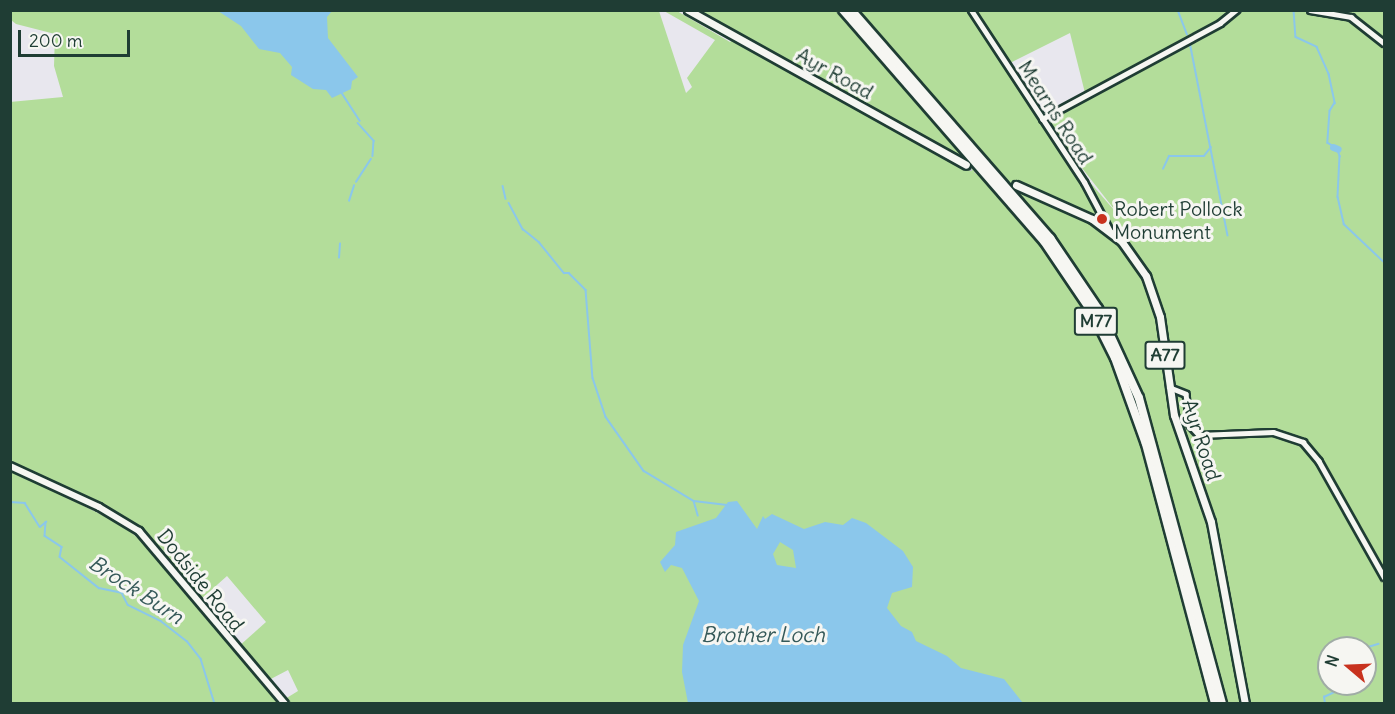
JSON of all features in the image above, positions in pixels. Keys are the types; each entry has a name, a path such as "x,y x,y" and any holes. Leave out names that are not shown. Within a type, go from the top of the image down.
{"highway":[{"name":"M77","path":"843,10 1044,241 1092,312 1115,358 1146,444 1215,704"},
{"name":"M77","path":"851,10 1050,238 1098,309 1142,407 1222,704"}],"main road":[{"name":"Ayr Road","path":"688,10 966,165"},
{"name":"Ayr Road","path":"1016,185 1076,211 1111,233 1134,258 1155,298 1169,387 1180,438 1211,522 1245,704"},
{"name":"Dodside Road","path":"10,466 99,507 139,531 285,704"}],"street":[{"name":"Mearns Road","path":"971,10 1084,182 1111,233"},
{"path":"1042,119 1220,23 1236,10"},
{"path":"1310,10 1351,16 1384,43"},
{"path":"1169,387 1186,394 1190,425 1199,435 1274,432 1303,442 1319,462 1384,577"}],"green space":[{"path":"11,11 659,11 686,93 692,87 687,78 715,40 664,11 677,11 730,42 737,35 697,11 968,11 1048,134 1121,218 1043,118 1085,93 1070,33 1010,63 973,11 1384,11 1384,703 289,703 285,699 298,691 288,670 267,681 238,647 266,622 227,576 199,601 163,550 137,524 73,492 60,494 122,525 156,553 201,613 280,703 11,703 10,102 63,97 54,66 55,34 16,24 11,20"}],"water":[{"path":"218,11 332,11 327,17 328,38 358,77 352,81 351,89 332,98 326,90 313,89 291,75 292,67 280,53 259,49 241,26"},
{"name":"Brother Loch","path":"737,501 757,529 763,516 765,519 772,514 804,529 825,522 843,525 852,518 866,523 903,551 913,567 912,587 892,593 887,608 901,626 912,632 916,641 947,656 961,668 1004,679 1023,703 688,703 682,672 683,645 699,601 682,568 671,565 665,572 660,562 675,545 676,532 716,518 728,502","holes":["780,542 793,550 796,568 777,565 773,554"]}],"waterway":[{"path":"1178,10 1187,34"},
{"path":"1294,10 1296,37 1317,47 1329,74 1335,103 1330,111 1328,143 1337,148 1340,156 1338,197 1344,224 1384,262"},
{"path":"1190,42 1228,235"},
{"path":"342,93 360,121"},
{"path":"358,123 374,141 373,156"},
{"path":"1163,169 1169,156 1204,156 1211,147"},
{"path":"1333,147 1338,149"},
{"path":"356,182 371,159"},
{"path":"349,201 354,186"},
{"path":"503,186 506,199"},
{"path":"509,203 523,229 539,242 564,273 569,273 586,290 593,378 606,417 644,471 694,501 698,515"},
{"path":"339,258 340,244"},
{"path":"694,501 727,505"},
{"name":"Brock Burn","path":"10,502 25,503 40,527 46,522 45,536 62,547 60,557 99,588 122,593 128,605 161,621 187,641 201,659 215,704"},
{"path":"1325,704 1324,697 1326,696"}],"tunnel":[{"path":"966,165 983,172"}],"place":[{"name":"Robert Pollock Monument","path":"1102,219"}]}
